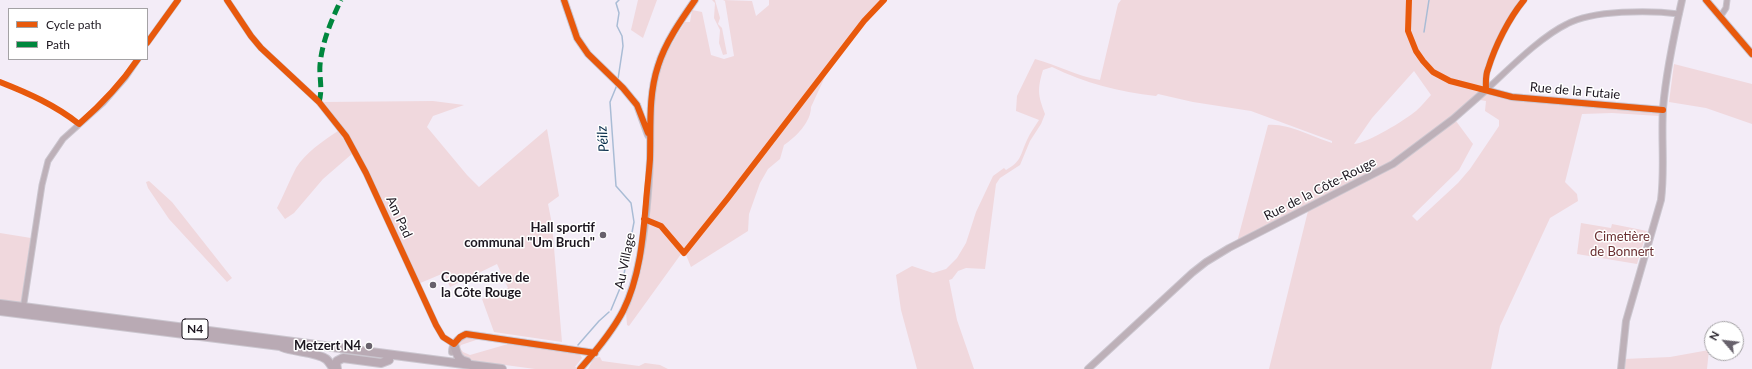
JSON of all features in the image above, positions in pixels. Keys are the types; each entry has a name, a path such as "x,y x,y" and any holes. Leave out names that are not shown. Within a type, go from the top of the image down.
{"highway":[{"name":"N4","path":"0,304 390,357 463,369"},
{"name":"N4","path":"0,311 278,346 502,369"},
{"path":"278,346 294,352 321,356 327,359 334,369"},
{"path":"338,369 336,363 343,358 382,363 396,353 446,359 453,348"},
{"path":"453,348 462,361 511,369"}],"street":[{"path":"148,41 178,0"},
{"name":"Am Pad","path":"227,0 242,25 261,48 319,102 346,136 370,180 436,326 453,348"},
{"path":"564,0 576,38 588,54 623,88 637,105 641,112 650,143"},
{"name":"Au Village","path":"581,368 594,353 620,317 634,283 639,263 644,219 652,95 658,68 670,41 695,0"},
{"path":"1486,90 1488,69 1505,29 1516,9 1524,0"},
{"path":"1621,369 1626,321 1660,200 1663,174 1663,110 1670,58 1682,0"},
{"path":"1706,0 1752,54"},
{"path":"1720,17 1726,8 1727,0"},
{"path":"1486,90 1544,39 1576,20 1600,15 1636,12 1664,12 1679,14"},
{"path":"24,303 42,185 48,161 63,139 103,103 125,78 137,60"},
{"name":"Rue de la Futaie","path":"1486,90 1512,97 1663,110"},
{"name":"Rue de la Côte-Rouge","path":"1088,369 1192,273 1206,262 1229,248 1393,164 1453,119 1486,90"},
{"path":"453,348 460,337 466,334 594,353"}],"green space":[{"path":"638,0 657,0 643,38 631,30"},
{"path":"712,0 715,0 720,18 718,24 722,28 727,54 723,55 719,43 720,30 714,18 715,3"},
{"path":"723,0 752,1 756,16 769,5 769,0 882,0 862,19 837,51 811,107 806,124 784,145 780,159 768,169 760,183 749,214 748,231 691,267 686,255 689,243 629,326 627,325 626,312 636,289 642,264 654,161 654,95 663,59 685,22 690,22 692,10 702,12 711,55 724,59 734,56 725,1"},
{"path":"1121,0 1520,0 1488,69 1486,90 1495,94 1659,110 1659,116 1612,113 1582,114 1565,182 1577,194 1578,201 1550,218 1500,326 1491,369 1269,369 1308,211 1401,162 1449,124 1456,121 1473,144 1459,170 1412,216 1417,221 1458,183 1470,169 1499,126 1499,120 1485,111 1486,101 1480,100 1478,93 1400,157 1353,183 1237,242 1268,125 1283,126 1332,143 1332,141 1251,111 1193,102 1158,94 1156,96 1129,92 1102,86 1077,78 1052,67 1043,70 1039,92 1045,114 1041,124 1030,141 1020,165 1000,178 996,184 985,269 966,268 958,271 952,279 949,280 957,320 974,369 917,369 901,310 896,275 912,266 933,273 946,269 957,258 966,243 976,212 993,176 1004,168 1006,170 1011,167 1018,161 1028,137 1039,120 1016,111 1017,96 1035,59 1083,76 1100,80 1118,4","holes":["1414,71 1431,95 1418,109 1404,120 1368,140 1354,144 1372,118"]},
{"path":"1674,64 1752,84 1752,124 1706,108 1669,102"},
{"path":"433,101 464,105 433,116 427,127 467,175 479,187 547,129 559,196 548,204 552,224 562,342 494,332 482,299 508,288 497,264 450,287 444,273 418,284 400,240 351,139 324,102"},
{"path":"338,131 353,153 323,179 294,213 285,219 277,208 296,168 310,152"},
{"path":"149,181 172,202 232,278 227,282 169,219 148,188 146,182"},
{"name":"Cimetière de Bonnert","path":"1581,223 1611,228 1612,224 1647,231 1637,264 1577,254"},
{"path":"0,233 31,238 21,303 0,300"},
{"path":"469,337 479,339 461,345 460,348 463,352 470,355 508,344 580,354 582,358 575,367 587,369 535,369 468,360 462,358 458,346 462,340"},
{"path":"1704,351 1704,361 1708,361 1707,369 1623,369 1624,359 1670,357"},
{"path":"600,357 602,361 639,366 645,363 660,365 668,369 588,369 594,358"}],"waterway":[{"name":"Péilz","path":"618,79 623,46 622,36 617,26 619,13 616,3 619,0"},
{"path":"1424,32 1429,0"},
{"name":"Péilz","path":"617,85 610,102 616,186 631,203 634,222 624,274"},
{"name":"Péilz","path":"611,310 623,281"},
{"name":"Péilz","path":"578,345 609,312"}],"marked path":[{"path":"319,102 321,92 321,56 330,24 341,0"}],"cycle path":[{"path":"148,42 178,0"},
{"path":"227,0 251,36 261,48 319,102 346,136 366,173 436,325 443,337 454,344 460,337 466,334 595,353"},
{"path":"564,0 577,38 588,54 623,88 637,105 648,133"},
{"path":"580,369 609,334 629,298 637,271 644,229 650,159 651,100 655,77 661,57 669,40 695,0"},
{"path":"644,219 661,226 684,253 864,21 884,0"},
{"path":"1409,0 1408,31 1416,51 1433,72 1450,81 1512,97 1663,110"},
{"path":"1486,90 1486,74 1494,51 1508,24 1524,0"},
{"path":"1706,0 1752,54"},
{"path":"0,82 41,100 79,124 111,93 137,60"}],"place":[{"name":"Hall sportif communal \"Um Bruch\"","path":"603,235"},
{"name":"Coopérative de la Côte Rouge","path":"433,285"},
{"name":"Metzert N4","path":"369,346"}]}
